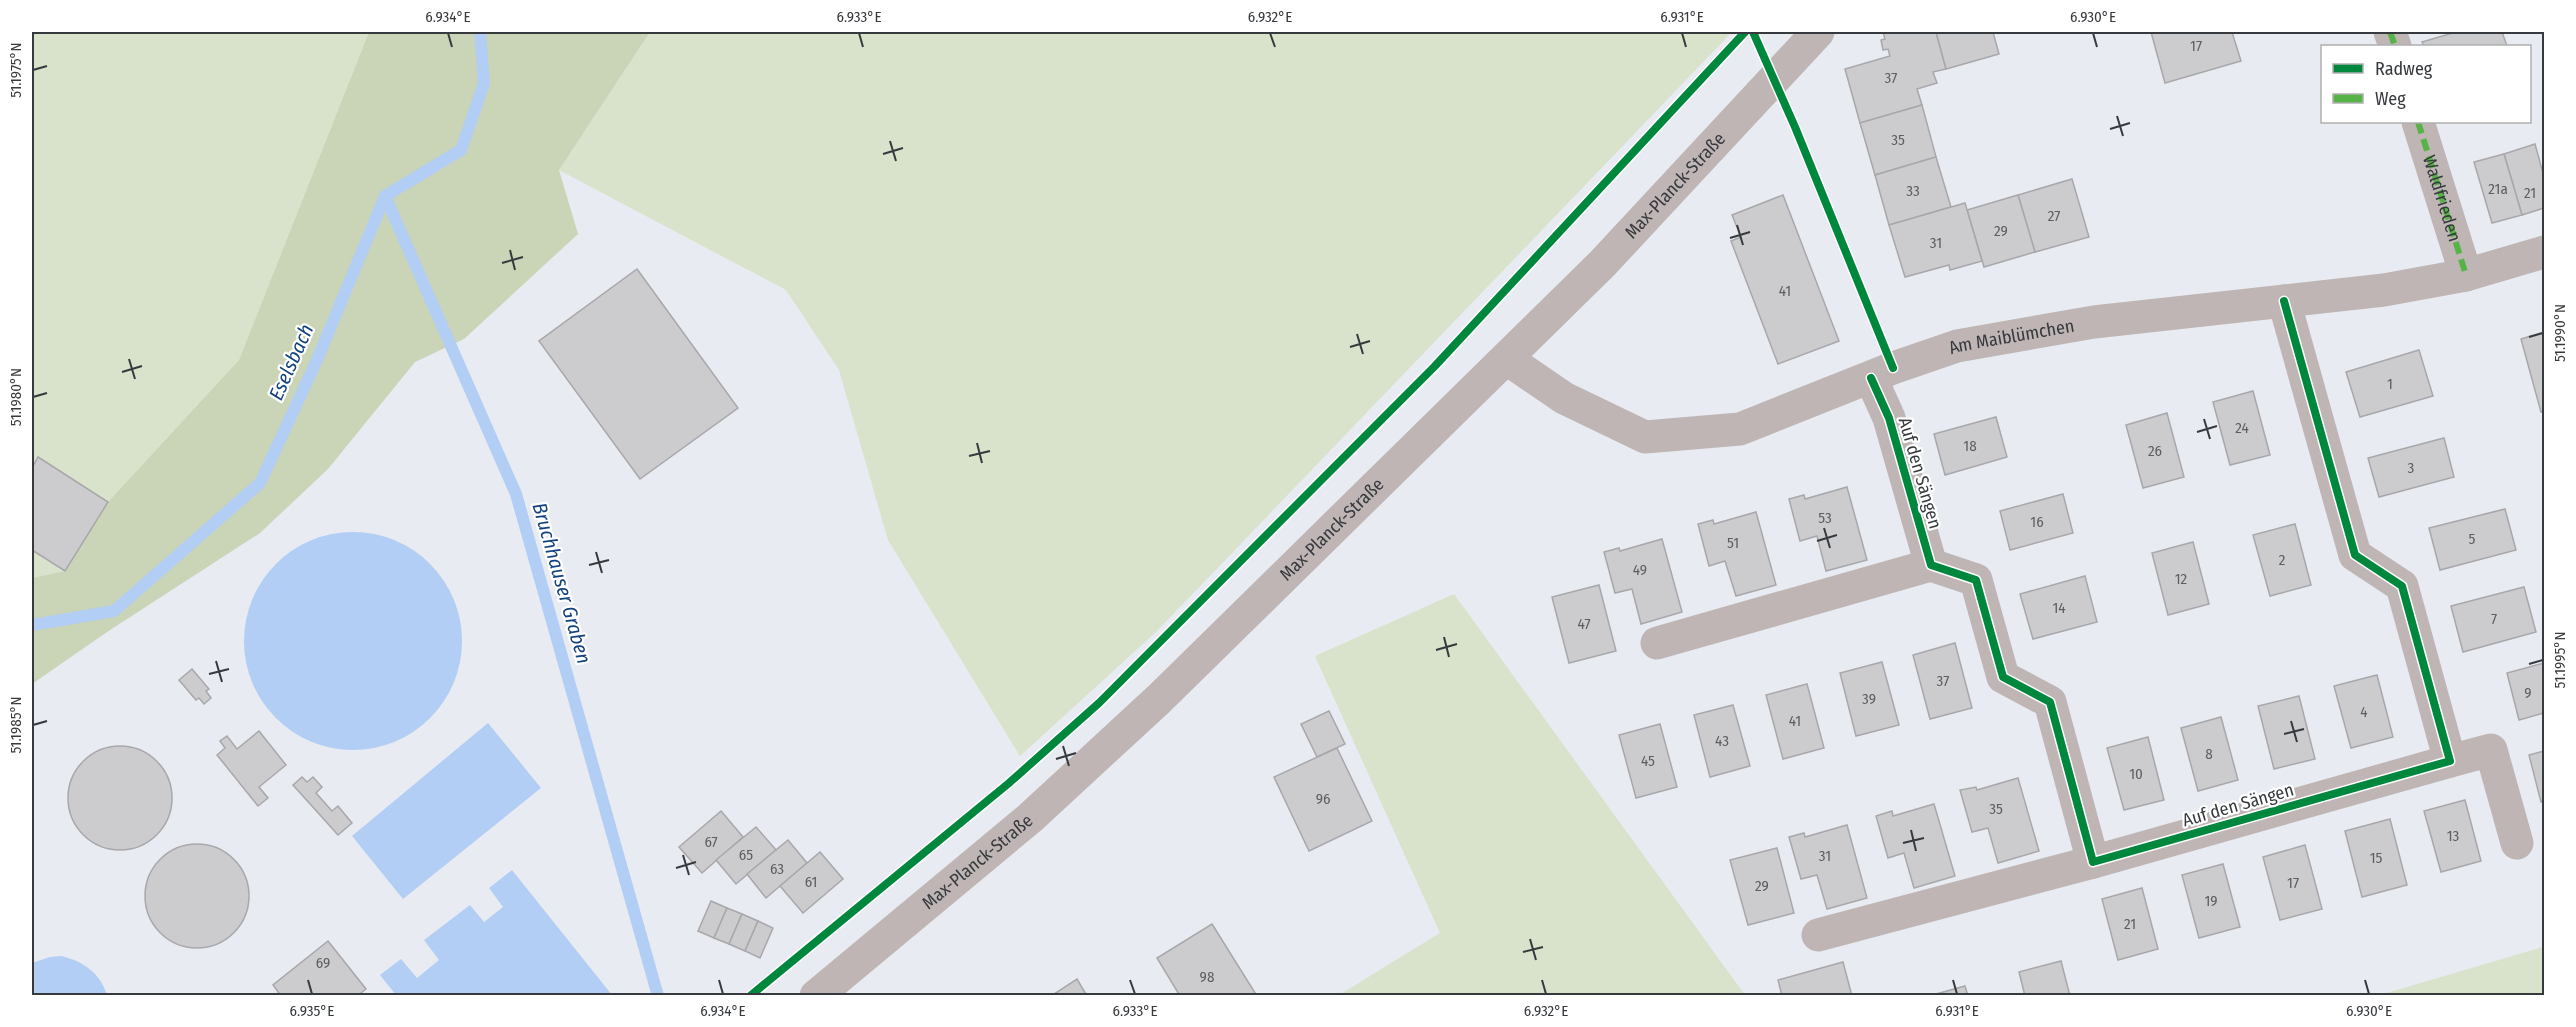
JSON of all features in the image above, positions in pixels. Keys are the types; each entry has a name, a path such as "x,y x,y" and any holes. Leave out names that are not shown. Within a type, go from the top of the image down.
{"street":[{"name":"Max-Planck-Straße","path":"816,996 1030,818 1160,699 1602,264 1818,32"},
{"name":"Waldfrieden","path":"2418,123 2466,275"},
{"name":"Am Maiblümchen","path":"1507,359 1564,398 1645,437 1740,429 1893,368 1957,346 2094,322 2384,290 2466,275 2544,252"},
{"path":"2284,301 2355,555 2402,586 2450,761"},
{"name":"Auf den Sängen","path":"1871,378 1888,418 1931,565"},
{"path":"1657,643 1931,565 1976,580 2003,676 2050,702 2093,862"},
{"name":"Auf den Sängen","path":"1818,935 2093,862 2491,750 2517,843"}],"green space":[{"path":"32,32 369,32 239,360 108,502 38,458 32,468"},
{"path":"369,32 650,32 559,170 578,234 464,339 415,362 328,469 260,533 107,632 32,684 32,578 65,571 108,502 239,360"},
{"path":"650,32 1732,32 1156,632 1020,756 888,540 839,370 786,290 559,170"},
{"path":"32,550 65,571 32,578"},
{"path":"1454,594 1745,995 1339,995 1440,933 1315,656"},
{"path":"2543,947 2544,995 2380,995"}],"water":[{"path":"353,532 374,534 395,540 414,550 430,564 444,580 454,599 460,620 462,641 460,662 454,683 444,702 430,718 414,732 395,742 374,748 353,750 332,748 311,742 292,732 276,718 262,702 252,683 246,662 244,641 246,620 252,599 262,580 276,564 292,550 311,540 332,534"},
{"path":"488,723 541,788 403,899 352,836"},
{"path":"512,870 612,995 396,995 380,975 401,959 417,978 439,960 424,940 470,905 484,922 503,907 489,888"},
{"path":"61,956 90,969 100,980 107,995 32,995 32,963"}],"building":[{"path":"1883,32 1936,32 1946,69 1933,72 1937,83 1917,89 1922,105 1860,123 1845,69 1890,56 1888,49 1883,50 1881,40 1885,39"},
{"path":"1936,32 1993,32 1999,54 1946,69"},
{"path":"2151,32 2232,32 2241,61 2165,83"},
{"path":"2456,32 2502,32 2507,45 2424,45 2422,42"},
{"path":"1922,105 1936,157 1875,175 1860,123"},
{"path":"2535,144 2544,177 2544,208 2522,215 2504,154"},
{"path":"2504,154 2522,215 2492,223 2474,162"},
{"path":"1936,157 1951,207 1889,225 1875,175"},
{"path":"2072,179 2089,237 2035,252 2018,195"},
{"path":"1783,195 1839,341 1778,364 1731,241 1741,237 1732,215"},
{"path":"2018,195 2035,252 1984,267 1967,210"},
{"path":"1965,203 1982,261 1950,270 1949,265 1905,277 1889,225"},
{"path":"637,269 738,408 640,479 539,341"},
{"path":"2544,332 2544,411 2541,412 2521,339"},
{"path":"2419,350 2433,396 2360,417 2346,372"},
{"path":"2253,391 2270,455 2230,465 2213,402"},
{"path":"2167,413 2184,477 2143,488 2126,425"},
{"path":"1996,417 2007,457 1945,475 1934,434"},
{"path":"2444,438 2454,477 2379,497 2368,458"},
{"path":"38,457 108,502 65,571 32,550 32,468"},
{"path":"1847,487 1867,560 1826,571 1817,536 1800,541 1789,499 1804,495 1805,499"},
{"path":"2063,494 2073,533 2010,550 2000,511"},
{"path":"2505,509 2516,550 2440,570 2429,528"},
{"path":"1756,512 1776,585 1736,596 1725,561 1709,566 1698,524 1713,520 1714,524"},
{"path":"2295,524 2311,585 2270,596 2253,535"},
{"path":"1662,539 1682,612 1641,624 1632,589 1615,593 1604,552 1619,548 1620,551"},
{"path":"2193,542 2209,604 2168,615 2152,553"},
{"path":"2085,576 2097,622 2033,639 2020,594"},
{"path":"1599,585 1616,651 1569,663 1552,597"},
{"path":"2524,587 2536,632 2463,652 2451,606"},
{"path":"1955,643 1972,708 1930,719 1913,655"},
{"path":"1882,662 1899,725 1856,736 1840,673"},
{"path":"2544,663 2544,713 2519,720 2507,673"},
{"path":"192,669 209,689 206,691 211,698 204,704 199,698 196,700 179,680"},
{"path":"2377,675 2393,737 2351,748 2334,686"},
{"path":"1807,684 1824,748 1783,759 1766,695"},
{"path":"2299,696 2315,759 2274,769 2258,706"},
{"path":"1733,705 1750,766 1710,777 1694,715"},
{"path":"1329,711 1345,744 1317,757 1301,724"},
{"path":"2221,717 2238,780 2198,791 2181,728"},
{"path":"1660,724 1677,787 1636,798 1619,735"},
{"path":"259,731 286,765 259,787 268,798 258,806 217,755 225,748 220,741 227,736 237,749"},
{"path":"2148,737 2164,800 2124,810 2107,748"},
{"path":"120,746 140,750 157,761 168,778 172,798 168,818 157,835 140,846 120,850 100,846 83,835 72,818 68,798 72,778 83,761 100,750"},
{"path":"1337,748 1372,821 1309,851 1274,777"},
{"path":"2544,751 2544,801 2541,802 2529,755"},
{"path":"302,777 307,782 313,777 322,787 316,793 332,811 338,806 352,823 338,835 293,785"},
{"path":"2018,778 2039,851 1998,863 1988,828 1972,832 1960,790 1976,787 1977,790"},
{"path":"2465,800 2481,861 2441,872 2424,811"},
{"path":"1934,804 1955,876 1914,888 1904,853 1888,858 1876,816 1892,811 1893,816"},
{"path":"721,811 743,837 702,873 679,847"},
{"path":"2390,819 2407,885 2362,897 2345,831"},
{"path":"1847,825 1867,898 1827,909 1817,875 1801,879 1789,837 1804,833 1805,837"},
{"path":"756,827 776,850 736,884 716,860"},
{"path":"788,840 807,863 766,898 747,874"},
{"path":"197,844 217,848 234,859 245,876 249,896 245,916 234,933 217,944 197,948 177,944 160,933 149,916 145,896 149,876 160,859 177,848"},
{"path":"2305,845 2322,909 2280,920 2263,857"},
{"path":"1777,848 1794,913 1748,925 1730,860"},
{"path":"820,852 843,879 803,913 780,886"},
{"path":"2223,864 2240,927 2199,938 2182,875"},
{"path":"2142,888 2158,949 2118,960 2102,899"},
{"path":"711,901 727,908 714,938 698,931"},
{"path":"727,908 742,914 729,944 714,938"},
{"path":"742,914 758,921 745,951 729,944"},
{"path":"758,921 773,928 760,958 745,951"},
{"path":"1212,924 1257,996 1180,996 1157,958"},
{"path":"328,941 366,989 361,993 364,996 281,996 273,985"},
{"path":"2061,961 2070,996 2025,996 2019,972"},
{"path":"1843,962 1852,996 1782,996 1778,980"},
{"path":"1077,979 1087,996 1051,996"},
{"path":"1965,986 1968,996 1929,996"}],"waterway":[{"name":"Eselsbach","path":"32,625 114,611 260,483 317,360 385,196 461,150 484,83 480,32"},
{"name":"Bruchhauser Graben","path":"385,196 516,494 658,996"}],"marked path":[{"path":"2390,32 2395,45"},
{"path":"2418,123 2466,275"}],"cycle path":[{"path":"750,996 1009,783 1099,703 1434,367 1745,32"},
{"path":"1753,32 1795,127 1893,368"},
{"path":"1871,378 1889,418 1931,565 1976,580 2003,677 2050,702 2093,862 2450,761 2402,586 2355,555 2284,301"}]}
